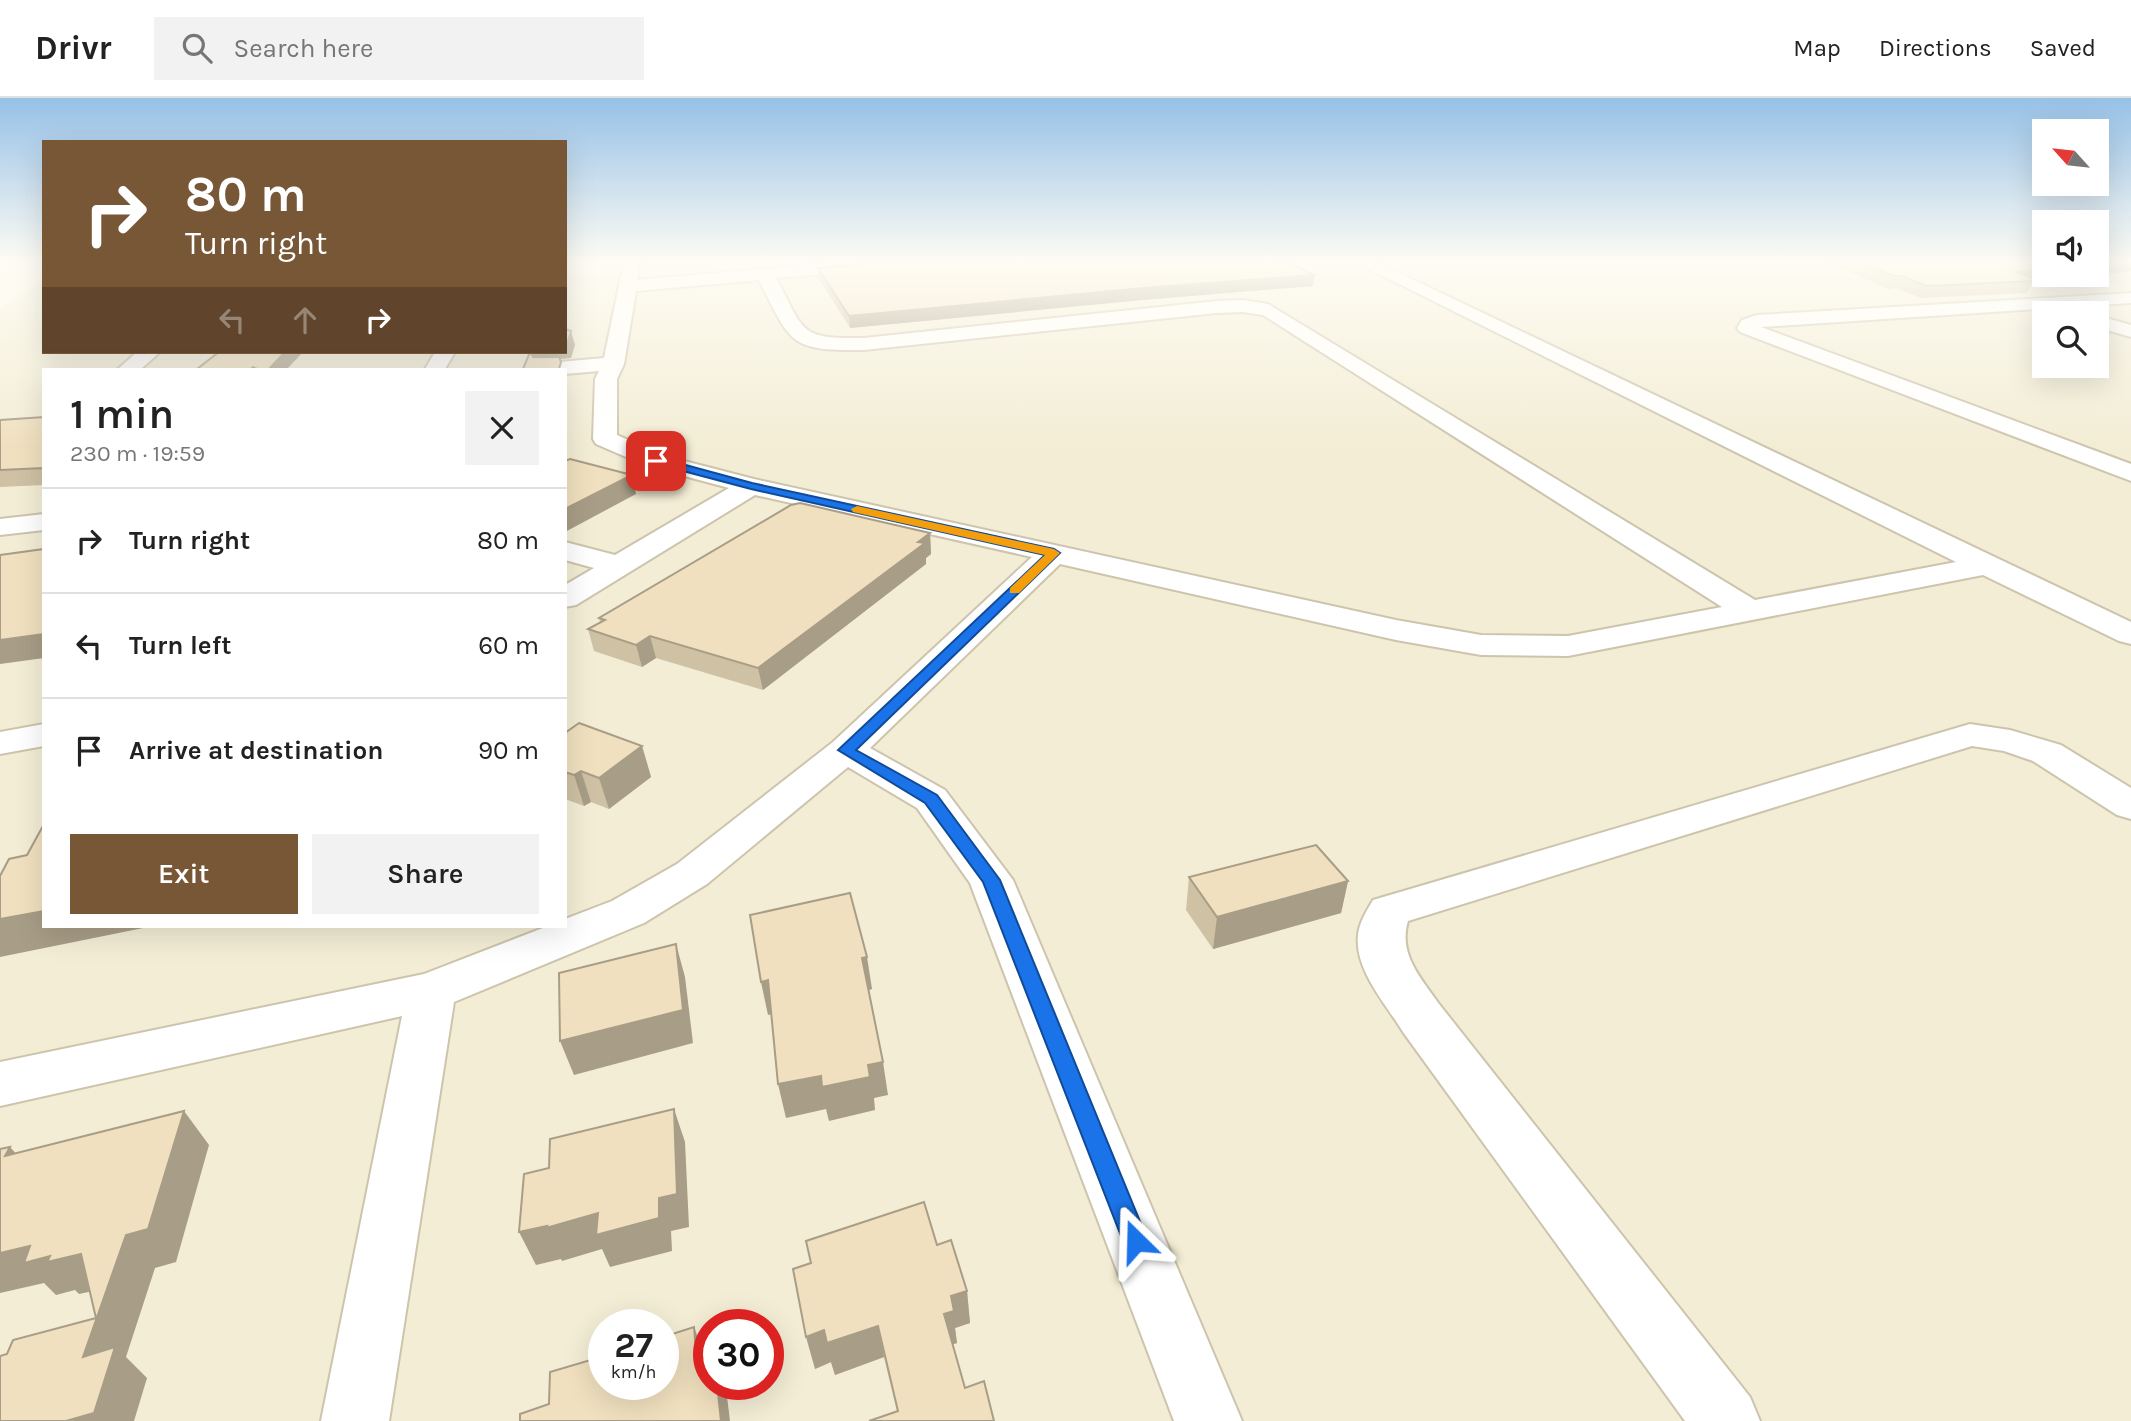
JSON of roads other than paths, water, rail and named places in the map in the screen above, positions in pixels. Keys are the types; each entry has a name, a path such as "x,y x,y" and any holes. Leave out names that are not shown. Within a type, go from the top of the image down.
{"street":[{"path":"621,324 613,364 606,379 605,439 656,461 751,486 1396,630 1481,645 1568,646 1986,565"},
{"path":"791,324 801,337 841,344 864,344 1057,324"},
{"path":"1290,324 1749,610"},
{"path":"1490,325 1504,324"},
{"path":"1528,324 1637,378 1700,404"},
{"path":"1750,324 1747,328 2131,473"},
{"path":"1490,325 2131,634"},
{"path":"2109,325 2131,331"},
{"path":"129,368 147,354"},
{"path":"561,368 613,364"},
{"path":"1787,445 1798,459 1806,479"},
{"path":"567,597 751,486"},
{"path":"0,527 42,522"},
{"path":"567,552 619,565"},
{"path":"0,1084 431,991 628,912 692,874 846,750 1054,553"},
{"path":"1726,1421 1430,1028 1386,965 1381,935 1389,911 1970,735 2010,741 2047,753 2131,806"},
{"path":"0,743 42,736"},
{"path":"846,750 931,799 991,880 1208,1421"},
{"path":"355,1421 431,991"}]}
